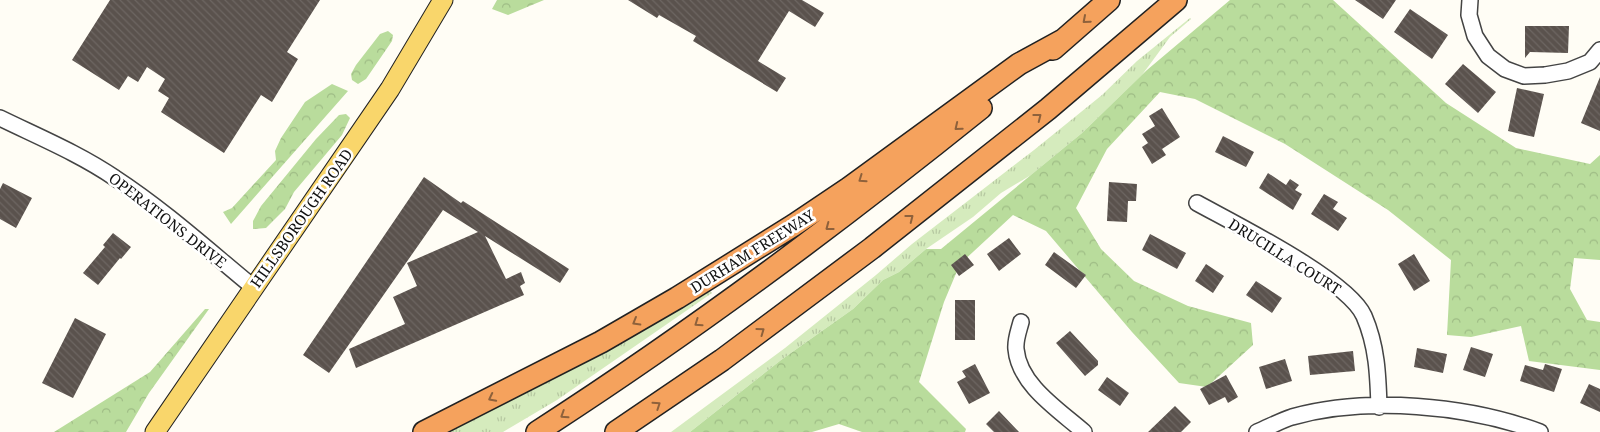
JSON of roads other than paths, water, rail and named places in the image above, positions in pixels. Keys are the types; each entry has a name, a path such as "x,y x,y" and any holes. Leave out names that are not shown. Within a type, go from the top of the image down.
{"highway":[{"path":"537,432 664,348 792,256 934,146 1109,0"},
{"path":"616,432 707,371 872,248 1048,109 1176,0"},
{"name":"DURHAM FREEWAY","path":"424,432 601,342 677,298 785,231 849,188 1019,64 1062,40"}],"main road":[{"name":"HILLSBOROUGH ROAD","path":"155,432 390,89 443,0"}],"street":[{"path":"1470,0 1468,15 1475,36 1488,56 1505,69 1524,76 1568,72 1590,62 1600,50"},
{"name":"OPERATIONS DRIVE","path":"0,118 90,162 114,177 145,198 253,287"},
{"name":"DRUCILLA COURT","path":"1197,204 1281,250 1326,279 1356,303 1364,316 1376,353 1379,407"},
{"path":"1021,322 1016,347 1024,373 1044,397 1084,432"},
{"path":"1257,432 1293,417 1343,408 1379,407 1426,407 1468,413 1500,419 1540,432"}]}
